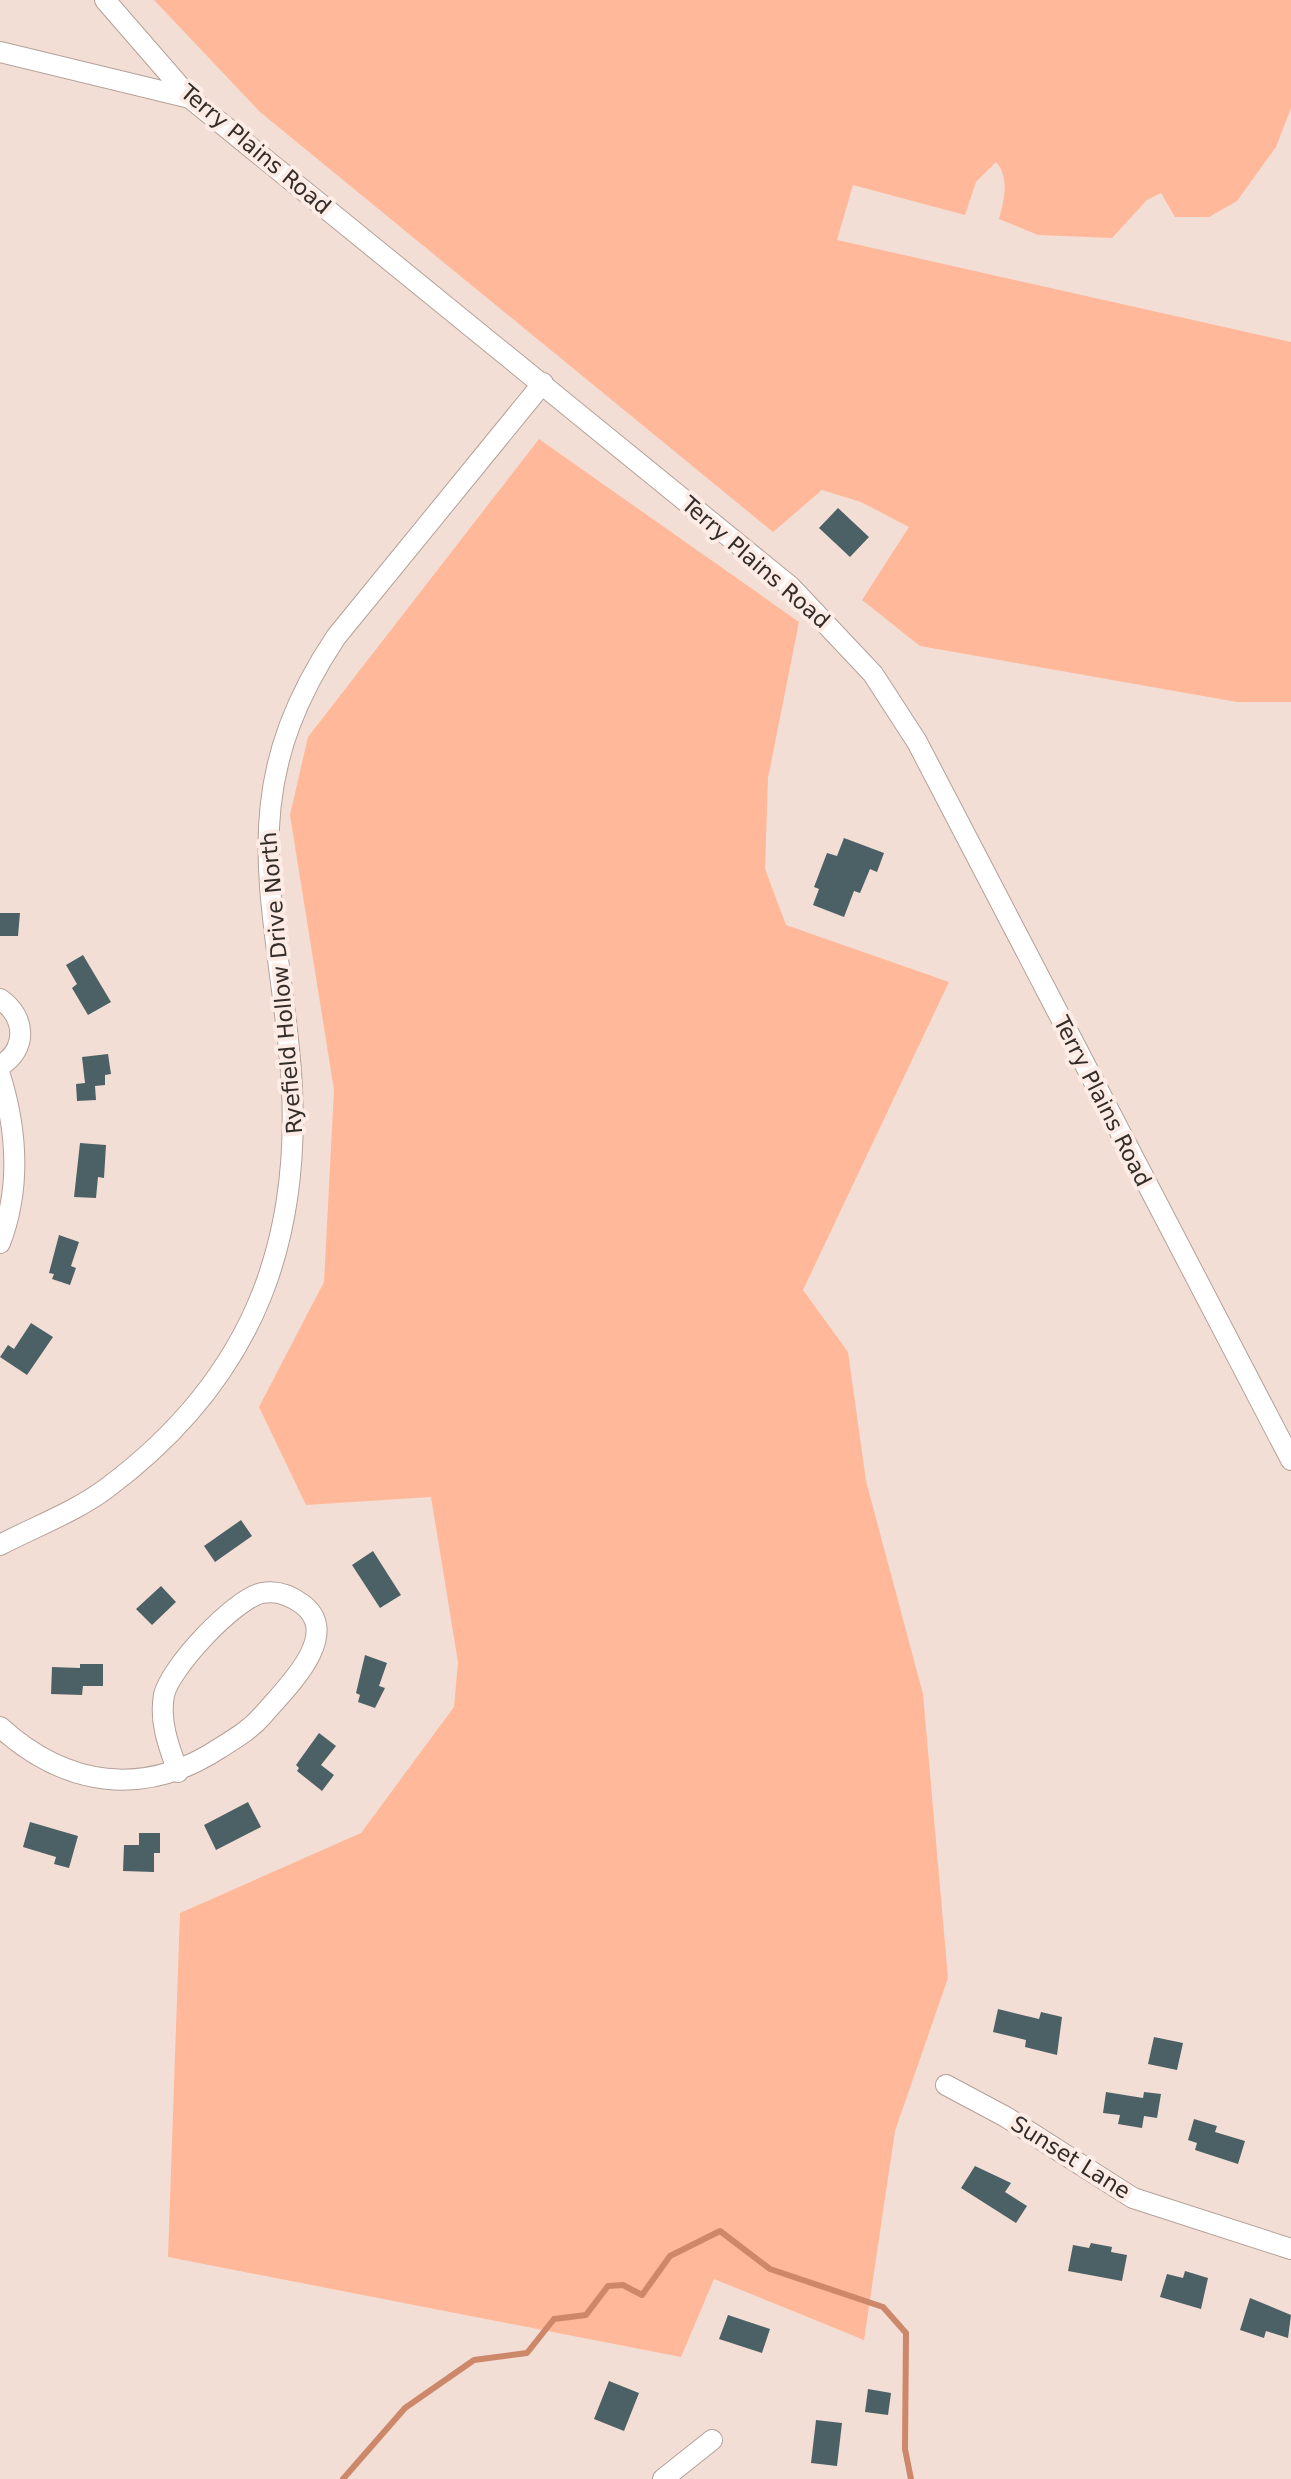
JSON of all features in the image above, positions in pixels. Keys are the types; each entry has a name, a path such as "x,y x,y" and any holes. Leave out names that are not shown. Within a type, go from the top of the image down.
{"street":[{"name":"Terry Plains Road","path":"105,0 190,98 791,587 839,635 889,696 917,742 1291,1460"},
{"path":"0,52 190,98"},
{"name":"Ryefield Hollow Drive North","path":"0,1545 105,1490 171,1433 225,1364 264,1294 289,1204 295,1128 268,878 267,827 272,783 290,720 317,666 336,637 543,383"},
{"path":"0,999 17,1016 21,1028 16,1051 0,1066"},
{"path":"0,1075 12,1114 14,1182 0,1243"},
{"path":"0,1727 47,1762 75,1774 101,1779 141,1779 178,1772 254,1726 304,1667 313,1647 314,1620 307,1607 294,1597 275,1592 252,1596 227,1615 173,1674 164,1692 162,1710 164,1729 178,1772"},
{"name":"Sunset Lane","path":"946,2085 1006,2117 1133,2198 1291,2249"},
{"path":"663,2479 712,2440"}],"shaded area":[{"path":"154,0 1291,0 1291,108 1276,147 1237,201 1209,217 1175,217 1161,193 1147,200 1112,238 1038,235 999,219 1004,182 996,162 976,182 965,215 853,185 837,240 1291,342 1291,702 1237,702 920,646 862,600 909,527 861,502 822,490 773,532 260,112"},
{"path":"539,439 799,622 768,778 765,869 786,925 949,982 803,1290 848,1352 866,1481 923,1694 948,1978 895,2131 864,2340 714,2279 681,2357 168,2257 180,1913 361,1833 454,1707 458,1662 431,1497 306,1505 259,1407 324,1282 334,1090 290,815 308,737"}],"building":[{"path":"838,508 869,537 850,557 819,528"},
{"path":"844,838 884,853 877,872 870,869 860,893 854,891 844,917 813,905 819,889 814,887 827,853 837,856"},
{"path":"0,913 20,913 18,936 0,936"},
{"path":"83,955 111,1002 88,1015 72,988 77,984 66,965"},
{"path":"108,1054 111,1074 105,1075 105,1085 95,1086 96,1100 77,1101 76,1084 85,1083 82,1057"},
{"path":"80,1143 106,1145 104,1178 98,1177 96,1198 74,1197"},
{"path":"59,1235 79,1242 71,1266 76,1268 70,1285 52,1279 54,1274 49,1273"},
{"path":"31,1323 53,1337 27,1375 0,1357 8,1345 14,1349"},
{"path":"241,1520 252,1536 215,1562 204,1546"},
{"path":"373,1551 401,1595 380,1608 352,1565"},
{"path":"161,1586 176,1602 152,1625 136,1609"},
{"path":"365,1655 387,1663 379,1686 385,1688 375,1708 358,1702 360,1695 356,1693"},
{"path":"80,1664 103,1664 103,1686 83,1686 82,1695 51,1694 52,1667 80,1668"},
{"path":"319,1733 336,1746 321,1765 334,1775 322,1791 297,1771 299,1768 296,1765"},
{"path":"248,1802 261,1827 216,1850 204,1825"},
{"path":"30,1822 78,1836 69,1868 54,1864 56,1857 23,1847"},
{"path":"139,1833 160,1833 160,1853 154,1853 154,1872 123,1871 124,1845 139,1845"},
{"path":"998,2009 1039,2019 1041,2012 1062,2017 1057,2055 1025,2047 1026,2040 993,2032"},
{"path":"1154,2037 1183,2043 1177,2070 1148,2064"},
{"path":"1106,2092 1143,2098 1144,2092 1161,2094 1157,2118 1144,2116 1142,2128 1118,2124 1120,2115 1103,2113"},
{"path":"1194,2119 1217,2126 1215,2132 1245,2141 1238,2164 1195,2150 1197,2143 1188,2140"},
{"path":"975,2166 1011,2183 1005,2192 1027,2206 1016,2223 961,2188"},
{"path":"1091,2243 1112,2247 1111,2252 1127,2255 1122,2281 1068,2271 1073,2245 1089,2248"},
{"path":"1185,2271 1208,2278 1201,2309 1160,2297 1167,2274 1183,2278"},
{"path":"1250,2298 1291,2315 1288,2338 1266,2331 1264,2338 1240,2330"},
{"path":"728,2315 770,2329 762,2353 719,2339"},
{"path":"609,2381 639,2393 624,2431 594,2419"},
{"path":"868,2389 891,2393 888,2415 865,2412"},
{"path":"816,2420 842,2423 837,2466 811,2463"}],"waterway":[{"path":"343,2479 405,2408 474,2360 527,2353 554,2319 586,2315 608,2286 623,2285 642,2295 670,2256 720,2231 770,2269 883,2307 906,2333 905,2449 911,2479"}]}
